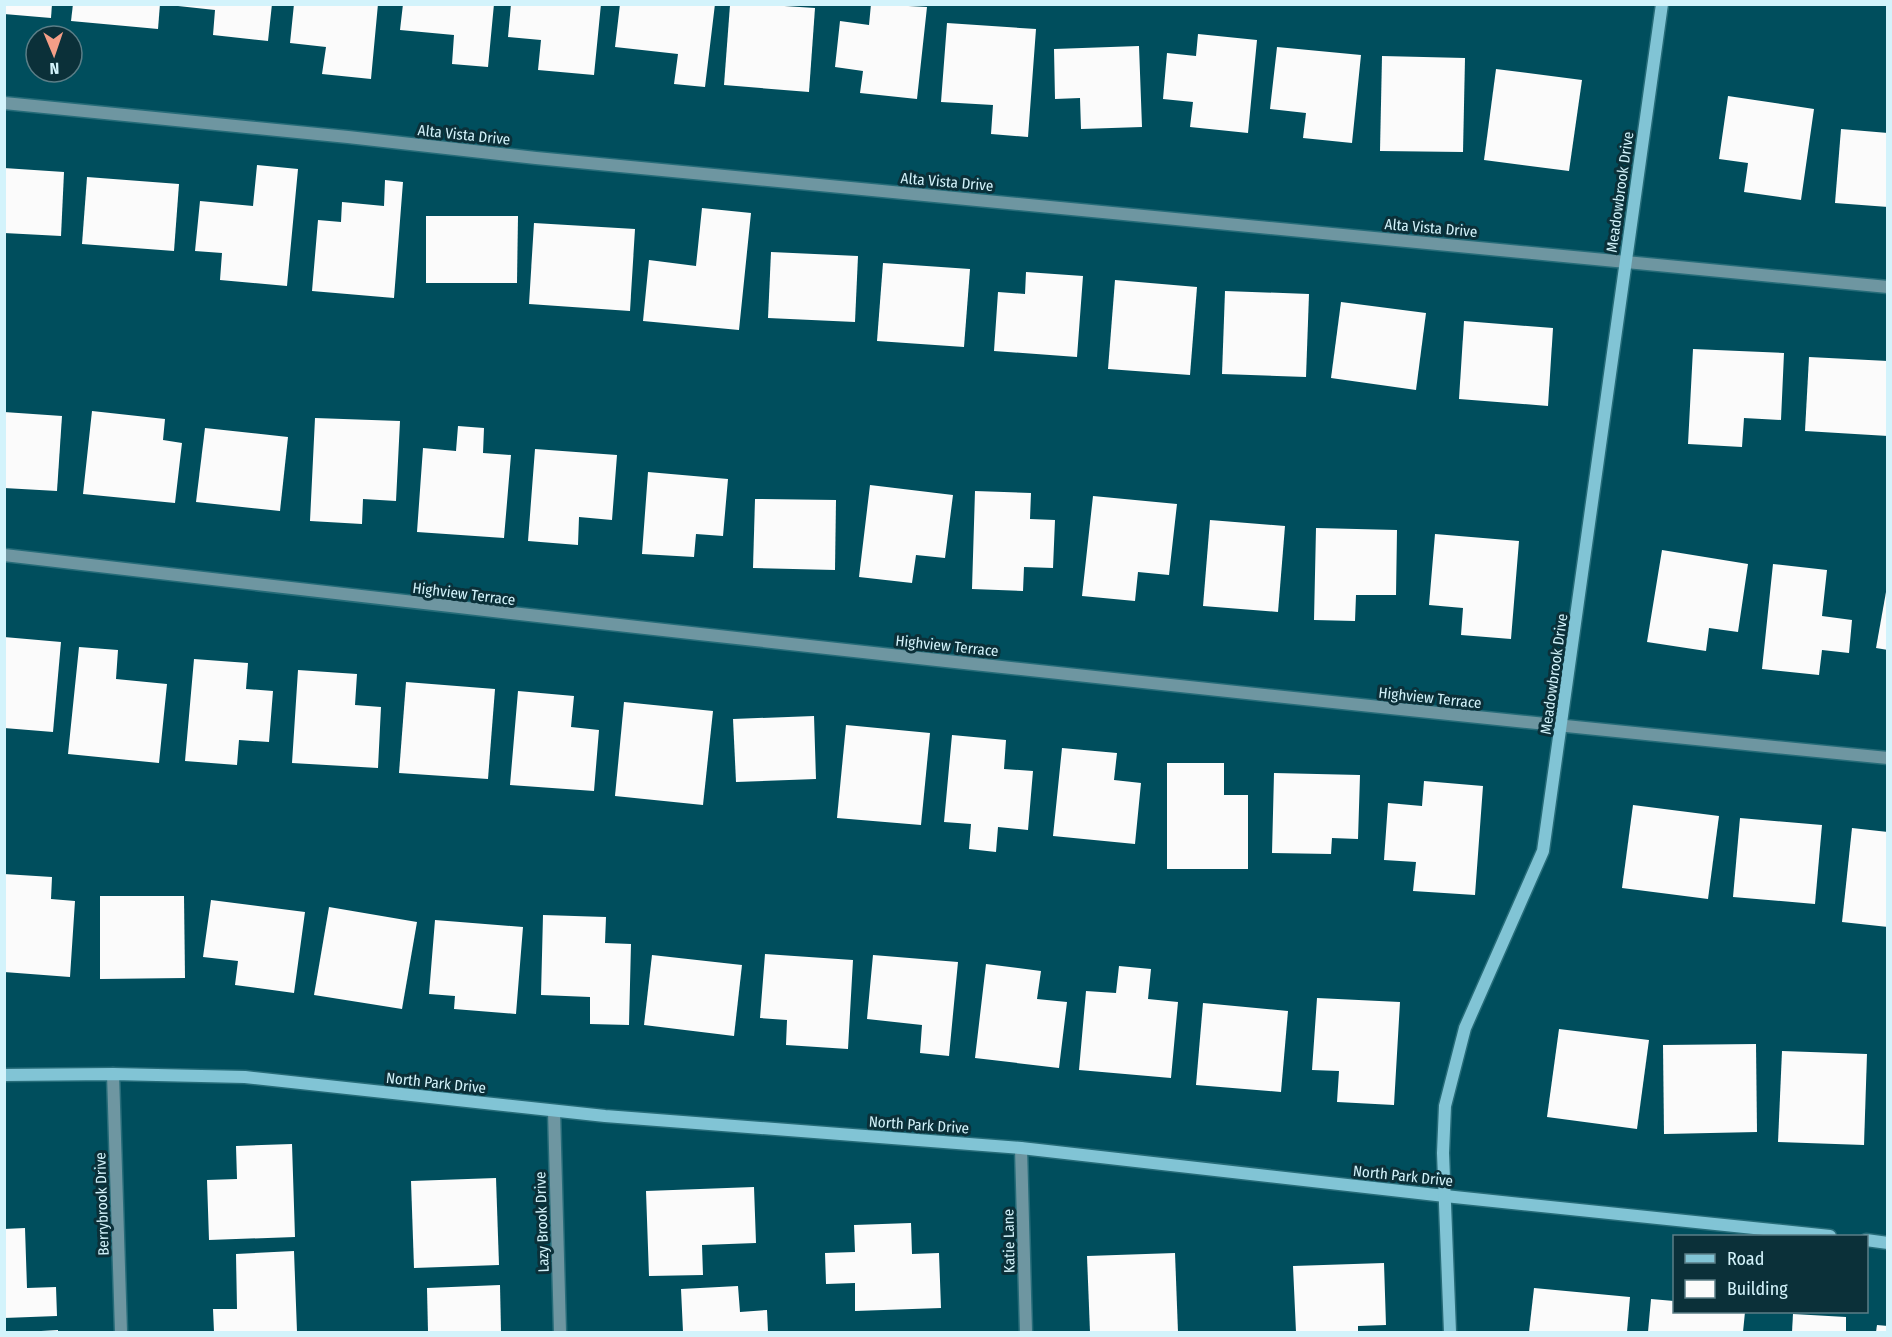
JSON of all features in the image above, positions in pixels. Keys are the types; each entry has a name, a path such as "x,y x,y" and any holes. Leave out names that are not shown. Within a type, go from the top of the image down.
{"street":[{"name":"Meadowbrook Drive","path":"1450,1332 1443,1153 1445,1106 1465,1028 1543,851 1662,4"},
{"name":"Alta Vista Drive","path":"4,103 548,159 1887,287"},
{"name":"Highview Terrace","path":"4,555 692,635 1887,758"},
{"name":"North Park Drive","path":"4,1075 113,1074 245,1077 554,1111 1022,1148 1445,1196 1820,1235"},
{"name":"Berrybrook Drive","path":"113,1074 121,1332"},
{"name":"Lazy Brook Drive","path":"554,1111 560,1332"},
{"name":"Katie Lane","path":"1022,1148 1026,1332"},
{"path":"1868,1240 1887,1243"}],"building":[{"path":"4,4 52,4 51,18 4,14"},
{"path":"73,4 160,4 158,29 71,21"},
{"path":"178,4 272,4 268,41 213,35 215,10 178,6"},
{"path":"294,4 378,4 371,79 322,74 326,47 290,43"},
{"path":"403,4 494,4 488,67 452,64 454,35 400,30"},
{"path":"511,4 601,4 594,75 538,70 541,40 508,37"},
{"path":"620,4 715,4 705,87 674,84 678,54 615,47"},
{"path":"871,4 927,7 917,99 860,93 863,71 835,67 840,21 869,25"},
{"path":"730,5 815,8 809,92 724,85"},
{"path":"947,23 1036,29 1028,137 991,134 993,105 941,102"},
{"path":"1198,34 1257,40 1248,133 1190,127 1193,102 1163,99 1167,53 1196,56"},
{"path":"1139,46 1142,127 1081,129 1080,98 1055,99 1054,49"},
{"path":"1277,47 1361,55 1352,143 1303,138 1306,113 1270,109"},
{"path":"1382,56 1465,58 1463,152 1380,151"},
{"path":"1496,69 1582,80 1569,171 1484,160"},
{"path":"1728,96 1814,109 1801,200 1744,192 1748,163 1719,159"},
{"path":"1841,129 1888,133 1888,207 1835,203"},
{"path":"257,165 298,169 287,286 220,280 222,253 195,251 200,201 253,206"},
{"path":"4,168 64,172 61,236 4,233"},
{"path":"87,177 179,184 174,251 82,244"},
{"path":"385,180 403,182 394,298 312,291 318,220 341,222 342,202 384,206"},
{"path":"702,208 751,213 739,330 643,321 649,260 696,266"},
{"path":"426,216 518,216 517,283 426,283"},
{"path":"534,223 635,229 630,311 529,304"},
{"path":"771,252 858,256 855,322 768,318"},
{"path":"883,263 970,269 964,347 877,341"},
{"path":"1026,272 1083,276 1077,357 994,351 998,292 1025,294"},
{"path":"1115,280 1197,287 1190,375 1108,369"},
{"path":"1225,291 1309,294 1306,377 1222,374"},
{"path":"1341,302 1426,313 1416,390 1331,378"},
{"path":"1464,321 1553,328 1548,406 1459,399"},
{"path":"1693,349 1784,353 1781,420 1744,418 1742,447 1688,444"},
{"path":"1809,357 1888,361 1888,436 1805,431"},
{"path":"92,411 165,419 163,440 182,443 175,503 83,494"},
{"path":"4,412 62,416 57,491 4,488"},
{"path":"315,418 400,421 396,501 363,499 362,524 310,521"},
{"path":"458,426 484,428 483,453 511,455 504,538 417,532 423,448 456,451"},
{"path":"205,428 288,437 280,511 196,502"},
{"path":"535,449 617,455 612,520 579,517 578,545 528,541"},
{"path":"648,472 728,479 723,536 696,534 694,557 642,554"},
{"path":"870,485 953,495 945,558 916,555 912,583 859,577"},
{"path":"975,491 1031,493 1030,519 1055,520 1053,568 1024,567 1023,591 972,589"},
{"path":"1093,496 1177,504 1169,575 1138,572 1135,601 1082,596"},
{"path":"755,499 836,500 835,570 753,568"},
{"path":"1210,520 1285,526 1278,612 1203,606"},
{"path":"1316,528 1397,530 1396,595 1356,595 1355,621 1314,620"},
{"path":"1435,534 1519,541 1511,639 1461,635 1463,608 1429,605"},
{"path":"1662,550 1748,564 1738,632 1709,628 1706,651 1647,642"},
{"path":"1773,564 1827,570 1822,616 1852,620 1849,653 1822,650 1819,675 1762,669"},
{"path":"1886,592 1888,592 1888,650 1876,648"},
{"path":"4,637 61,642 53,732 4,728"},
{"path":"79,647 118,650 116,679 167,684 159,763 68,754"},
{"path":"194,659 248,663 246,689 273,691 269,742 239,740 237,765 185,761"},
{"path":"298,670 357,674 355,705 381,707 378,768 292,763"},
{"path":"406,682 495,689 488,779 399,773"},
{"path":"518,691 574,696 571,727 599,730 594,791 510,785"},
{"path":"624,702 713,711 703,805 615,796"},
{"path":"814,716 816,779 736,782 733,719"},
{"path":"846,725 930,733 921,825 837,818"},
{"path":"952,735 1006,740 1004,769 1033,771 1028,830 998,827 996,852 969,849 971,824 944,822"},
{"path":"1062,748 1117,753 1114,780 1141,783 1135,844 1053,836"},
{"path":"1167,763 1224,763 1224,795 1248,795 1248,869 1167,869"},
{"path":"1274,773 1360,775 1358,839 1332,838 1331,854 1272,853"},
{"path":"1424,781 1483,786 1475,895 1413,891 1416,862 1384,860 1388,803 1422,806"},
{"path":"1633,805 1719,816 1708,899 1622,888"},
{"path":"1740,818 1822,825 1815,904 1733,897"},
{"path":"1852,828 1888,832 1888,927 1842,922"},
{"path":"4,874 52,877 51,899 75,901 70,977 4,972"},
{"path":"100,896 184,896 185,978 100,979"},
{"path":"211,900 305,912 294,993 235,985 238,961 203,957"},
{"path":"329,907 417,922 402,1009 314,995"},
{"path":"543,915 606,917 605,943 631,944 629,1025 590,1024 590,997 541,995"},
{"path":"435,920 523,927 516,1014 454,1009 455,996 429,994"},
{"path":"765,954 853,960 848,1049 786,1045 787,1020 760,1018"},
{"path":"652,955 742,965 734,1036 644,1025"},
{"path":"873,955 958,962 949,1056 920,1053 922,1025 867,1019"},
{"path":"986,964 1041,971 1037,999 1067,1002 1059,1068 975,1058"},
{"path":"1119,966 1151,969 1148,999 1178,1002 1171,1078 1079,1070 1086,991 1116,993"},
{"path":"1317,998 1400,1002 1394,1105 1337,1102 1339,1071 1312,1070"},
{"path":"1203,1003 1288,1011 1281,1092 1196,1085"},
{"path":"1559,1029 1649,1040 1637,1129 1547,1117"},
{"path":"1756,1044 1757,1132 1664,1134 1663,1045"},
{"path":"1782,1051 1867,1054 1864,1145 1778,1142"},
{"path":"292,1144 295,1237 209,1240 207,1180 237,1179 236,1146"},
{"path":"496,1178 499,1265 414,1268 411,1181"},
{"path":"754,1187 756,1243 702,1245 703,1275 649,1276 646,1191"},
{"path":"911,1223 912,1254 939,1253 941,1308 855,1311 855,1283 826,1284 825,1253 855,1252 854,1225"},
{"path":"25,1228 27,1288 56,1287 57,1316 4,1318 4,1229"},
{"path":"294,1251 297,1332 214,1332 213,1309 237,1309 236,1254"},
{"path":"1175,1253 1178,1332 1090,1332 1087,1256"},
{"path":"1384,1263 1386,1325 1358,1326 1358,1332 1296,1332 1293,1266"},
{"path":"500,1285 501,1332 428,1332 427,1288"},
{"path":"738,1286 740,1312 767,1310 768,1332 683,1332 681,1289"},
{"path":"1534,1288 1630,1297 1627,1332 1529,1332"},
{"path":"1651,1299 1673,1301 1673,1313 1745,1313 1743,1332 1648,1332"},
{"path":"1793,1314 1846,1317 1846,1332 1792,1332"},
{"path":"1877,1325 1888,1326 1888,1332 1876,1332"},
{"path":"58,1330 58,1332 41,1332 41,1331"}]}
